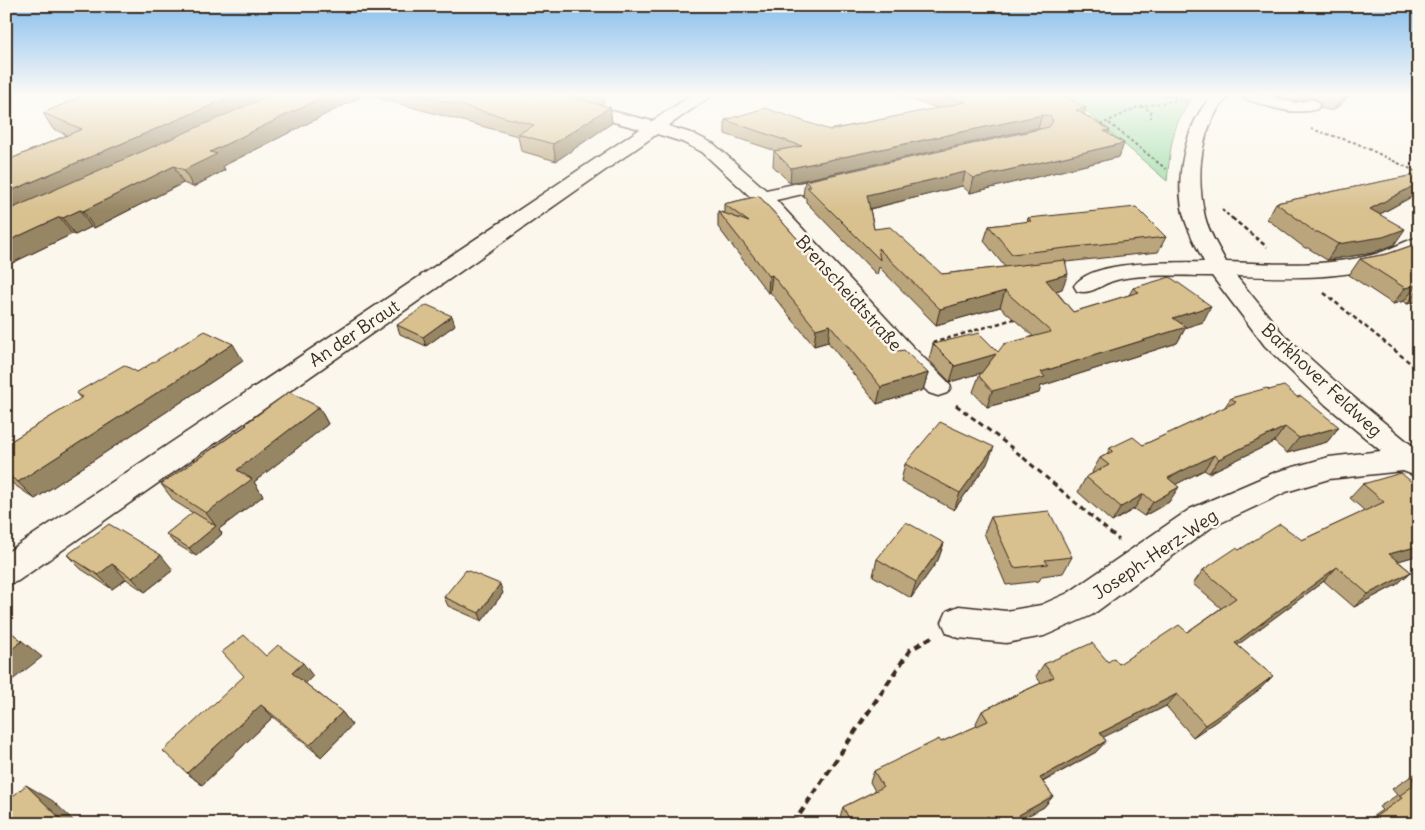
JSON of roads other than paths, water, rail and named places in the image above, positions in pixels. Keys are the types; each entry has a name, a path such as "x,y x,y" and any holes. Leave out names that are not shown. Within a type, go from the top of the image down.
{"street":[{"name":"An der Braut","path":"6,571 645,134"},
{"name":"Brenscheidtstraße","path":"673,134 688,138 708,148 762,197 938,388"},
{"name":"Barkhover Feldweg","path":"1198,134 1192,157 1190,182 1195,219 1218,269 1274,340 1336,398 1415,461"},
{"path":"762,197 856,176"},
{"path":"1085,286 1107,275 1130,271 1295,269 1350,265 1381,259 1419,243"},
{"name":"Joseph-Herz-Weg","path":"959,622 1006,627 1044,620 1080,604 1201,518 1276,484 1329,468 1415,461"}]}
